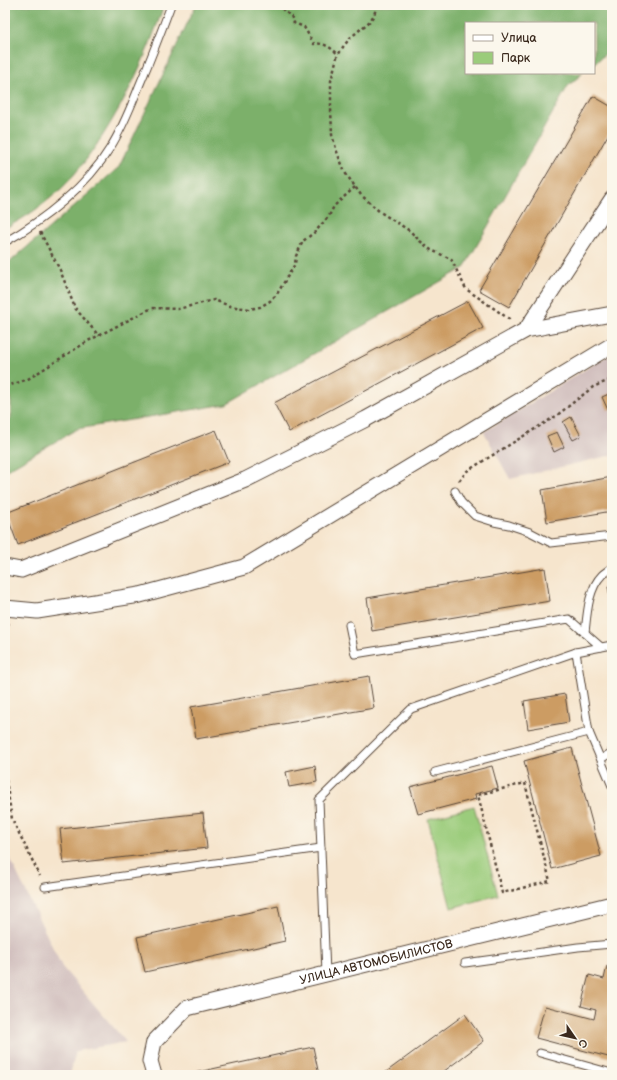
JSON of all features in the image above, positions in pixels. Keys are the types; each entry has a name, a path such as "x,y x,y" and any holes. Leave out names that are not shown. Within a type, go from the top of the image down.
{"street":[{"path":"526,330 612,199"},
{"path":"5,566 21,570 244,480 366,419 526,330 612,314"},
{"path":"5,608 37,611 140,595 244,567 612,345"},
{"name":"УЛИЦА АВТОМОБИЛИСТОВ","path":"154,1075 150,1060 154,1042 187,1008 612,904"}],"lane":[{"path":"5,242 36,223 83,182 97,167 110,148 130,108 171,5"},
{"path":"455,490 461,502 475,516 494,522 509,524 530,532 551,543 612,536"},
{"path":"585,633 592,591 601,576 612,567"},
{"path":"349,625 355,654 569,619 601,647"},
{"path":"326,974 319,800 411,709 576,652 612,645"},
{"path":"576,652 590,732 612,786"},
{"path":"435,772 590,732"},
{"path":"601,760 612,752"},
{"path":"45,887 321,848"},
{"path":"465,963 578,947 612,944"},
{"path":"540,1053 612,1073"}],"path":[{"path":"273,5 277,8 281,6 284,11 291,16 294,23 304,28 314,44 322,44 327,46 338,54"},
{"path":"377,5 374,15 369,22 350,38 338,54 331,80 332,135 346,174 362,195 380,212 410,231 431,250 451,259 466,289 526,330"},
{"path":"5,386 28,379 99,336 152,308 178,309 214,300 230,306 248,309 260,307 278,294 295,264 296,256 303,241 315,232 329,216 334,206 355,187"},
{"path":"36,223 60,270 75,308 99,336"},
{"path":"455,490 467,471 556,416 593,386 612,379"},
{"path":"5,774 12,819 45,887"},
{"path":"525,783 550,881 502,893 478,795 525,783"}],"shaded area":[{"path":"612,353 612,455 510,479 484,432"},
{"path":"5,848 62,967 126,1042 76,1051 70,1075 5,1075"}],"green space":[{"path":"5,5 164,5 149,46 131,86 99,142 71,179 58,192 30,214 5,228"},
{"path":"196,5 612,5 612,48 595,63 595,22 465,22 465,74 582,74 568,86 464,268 226,404 77,429 5,471 5,426 11,418 11,403 8,388 5,383 5,262 11,261 119,167"},
{"path":"474,806 498,895 451,908 428,819"}],"building":[{"path":"593,96 612,107 612,128 509,307 479,290"},
{"path":"468,301 483,328 289,432 274,403"},
{"path":"611,393 612,408 608,410 602,397"},
{"path":"571,417 581,436 573,440 563,422"},
{"path":"216,430 229,462 18,545 6,513"},
{"path":"557,432 564,447 554,452 547,436"},
{"path":"612,477 612,511 547,522 542,490"},
{"path":"545,568 550,601 372,631 367,598"},
{"path":"612,586 612,603 611,603 608,587"},
{"path":"369,676 374,708 196,739 191,707"},
{"path":"565,694 569,722 528,729 524,701"},
{"path":"572,748 601,856 552,869 524,761"},
{"path":"315,766 317,782 289,787 286,772"},
{"path":"492,766 498,788 475,794 476,799 418,814 410,787"},
{"path":"203,813 207,848 64,864 60,829"},
{"path":"278,906 285,941 145,972 137,937"},
{"path":"607,966 612,967 612,1058 536,1038 545,1006 594,1019 596,1010 581,1006 589,975 604,979"},
{"path":"465,1014 484,1041 439,1075 382,1075"},
{"path":"313,1047 319,1075 189,1075 189,1074"}]}
